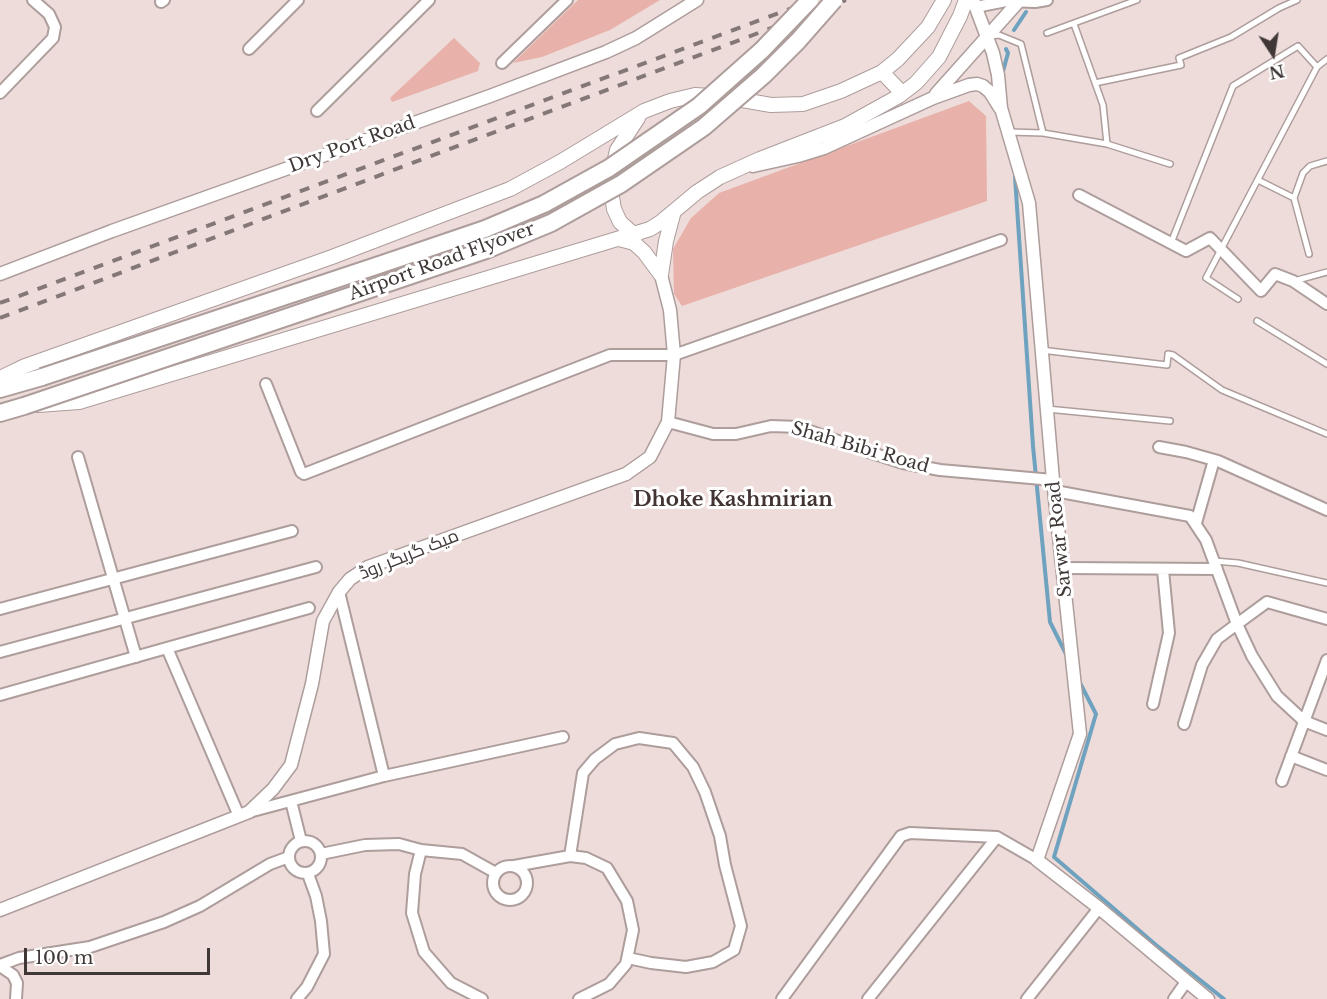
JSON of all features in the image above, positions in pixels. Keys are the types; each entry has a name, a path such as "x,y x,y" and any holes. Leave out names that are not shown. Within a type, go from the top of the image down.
{"main road":[{"name":"Airport Road Flyover","path":"0,389 485,229 544,204 609,168 699,106 762,50 810,0"},
{"name":"Airport Road Flyover","path":"0,413 486,250 551,223 621,184 704,127 764,75 834,0"},
{"path":"0,378 24,366 332,257 510,189 560,162 644,111 670,101 695,94 771,105 803,104 842,91 882,72 913,45 928,27 944,0"},
{"path":"24,406 79,402 650,229 697,192 738,169 845,126 868,115 902,93 922,77 939,57 960,16 971,2"},
{"path":"882,72 902,93"},
{"path":"637,234 631,232 621,222 614,210 612,172 617,150 630,128 644,111"},
{"name":"میک گریگر روڈ","path":"662,275 666,241 674,212"},
{"name":"میک گریگر روڈ","path":"618,238 634,243 662,275"}],"street":[{"path":"0,93 53,38 55,27 49,14 33,0"},
{"path":"249,49 298,0"},
{"path":"317,111 429,0"},
{"path":"502,63 567,0"},
{"name":"Dry Port Road","path":"0,274 112,231 606,52 636,38 697,0"},
{"path":"971,2 1047,0"},
{"name":"Sarwar Road","path":"971,2 988,36 998,75 1001,108 1029,203 1054,486 1080,734 1036,860"},
{"path":"933,98 1019,2"},
{"path":"738,169 824,148 933,98 969,85 977,84 990,92 1001,108"},
{"path":"1079,195 1186,251 1210,238 1261,291 1275,274 1293,281 1327,304"},
{"path":"266,384 300,472 304,474 610,355 674,355 1001,240"},
{"name":"میک گریگر روڈ","path":"0,910 244,814 273,789 291,765 312,684 323,621 339,591 350,579 368,567 626,474 650,457 668,422 674,355 670,310 662,275"},
{"name":"Shah Bibi Road","path":"668,422 712,434 736,434 771,426 799,427 903,463 1054,486 1190,516 1196,523"},
{"path":"1159,447 1214,460 1327,510"},
{"path":"78,457 136,657"},
{"path":"1214,460 1196,523 1206,540 1237,624 1252,656 1277,696 1304,721 1327,730"},
{"path":"0,609 292,531"},
{"path":"1063,568 1162,570 1215,565"},
{"path":"0,652 316,567"},
{"path":"1154,704 1169,633 1162,570"},
{"path":"339,591 384,776"},
{"path":"1184,724 1202,665 1217,639 1237,624 1267,602 1327,619"},
{"path":"0,695 309,608"},
{"path":"167,648 244,814 384,776 563,737"},
{"path":"1282,781 1327,660"},
{"path":"570,856 583,773 595,759 615,744 639,738 673,744 693,767 705,792 720,836 741,926 734,950 713,962 687,967 628,958"},
{"path":"1291,756 1327,770"},
{"path":"291,801 301,842"},
{"path":"782,999 901,836 910,833 997,837 1036,860 1099,908 1208,999"},
{"path":"868,999 997,837"},
{"path":"301,842 311,842 319,849 320,864 313,872 297,872 289,863 288,857 292,847 301,842"},
{"path":"321,854 364,845 399,844 421,850 462,854 496,873"},
{"path":"421,850 415,874 412,913 424,952 451,983 482,999"},
{"path":"514,866 524,873 526,890 519,898 507,901 497,895 492,884 496,873 504,867 570,856 586,858 607,868 627,901 633,930 626,964 609,984 579,999"},
{"path":"0,966 19,958 90,947 144,930 200,906 270,864 288,857"},
{"path":"297,999 307,987 324,954 321,921 308,873"},
{"path":"1027,999 1099,908"},
{"path":"0,966 13,975 17,983 16,999"},
{"path":"1174,999 1186,982"}],"lane":[{"path":"1047,33 1137,0"},
{"path":"1095,83 1181,65 1179,58 1231,37 1279,8 1297,0"},
{"path":"1074,24 1103,105 1107,144"},
{"path":"988,36 999,35 1022,44 1043,133"},
{"path":"1171,243 1233,86 1298,46 1317,67"},
{"path":"1238,299 1206,278 1317,67 1327,59"},
{"path":"1007,132 1043,133 1107,144 1170,164"},
{"path":"1309,254 1294,198 1303,173 1310,166 1327,161"},
{"path":"1258,180 1294,198"},
{"path":"1293,281 1327,272"},
{"path":"1257,321 1327,364"},
{"path":"1041,350 1167,365 1168,354 1173,355 1222,390 1327,434"},
{"path":"1047,409 1170,421"},
{"path":"1215,565 1238,564 1327,583"}],"shaded area":[{"path":"578,0 660,0 610,30 542,57 513,63"},
{"path":"454,38 480,63 478,71 392,102 390,98"},
{"path":"969,101 986,116 987,201 682,306 674,294 673,249 691,218 719,193"}],"waterway":[{"path":"1014,30 1026,12"},
{"path":"1002,75 1008,53 1006,49"},
{"path":"1015,177 1033,446 1050,622 1067,656"},
{"path":"1079,681 1096,714 1054,857 1156,945 1224,999"}],"railway":[{"path":"0,303 814,0"},
{"path":"0,318 846,0"}],"district":[{"name":"Dhoke Kashmirian","path":"733,500"}]}
